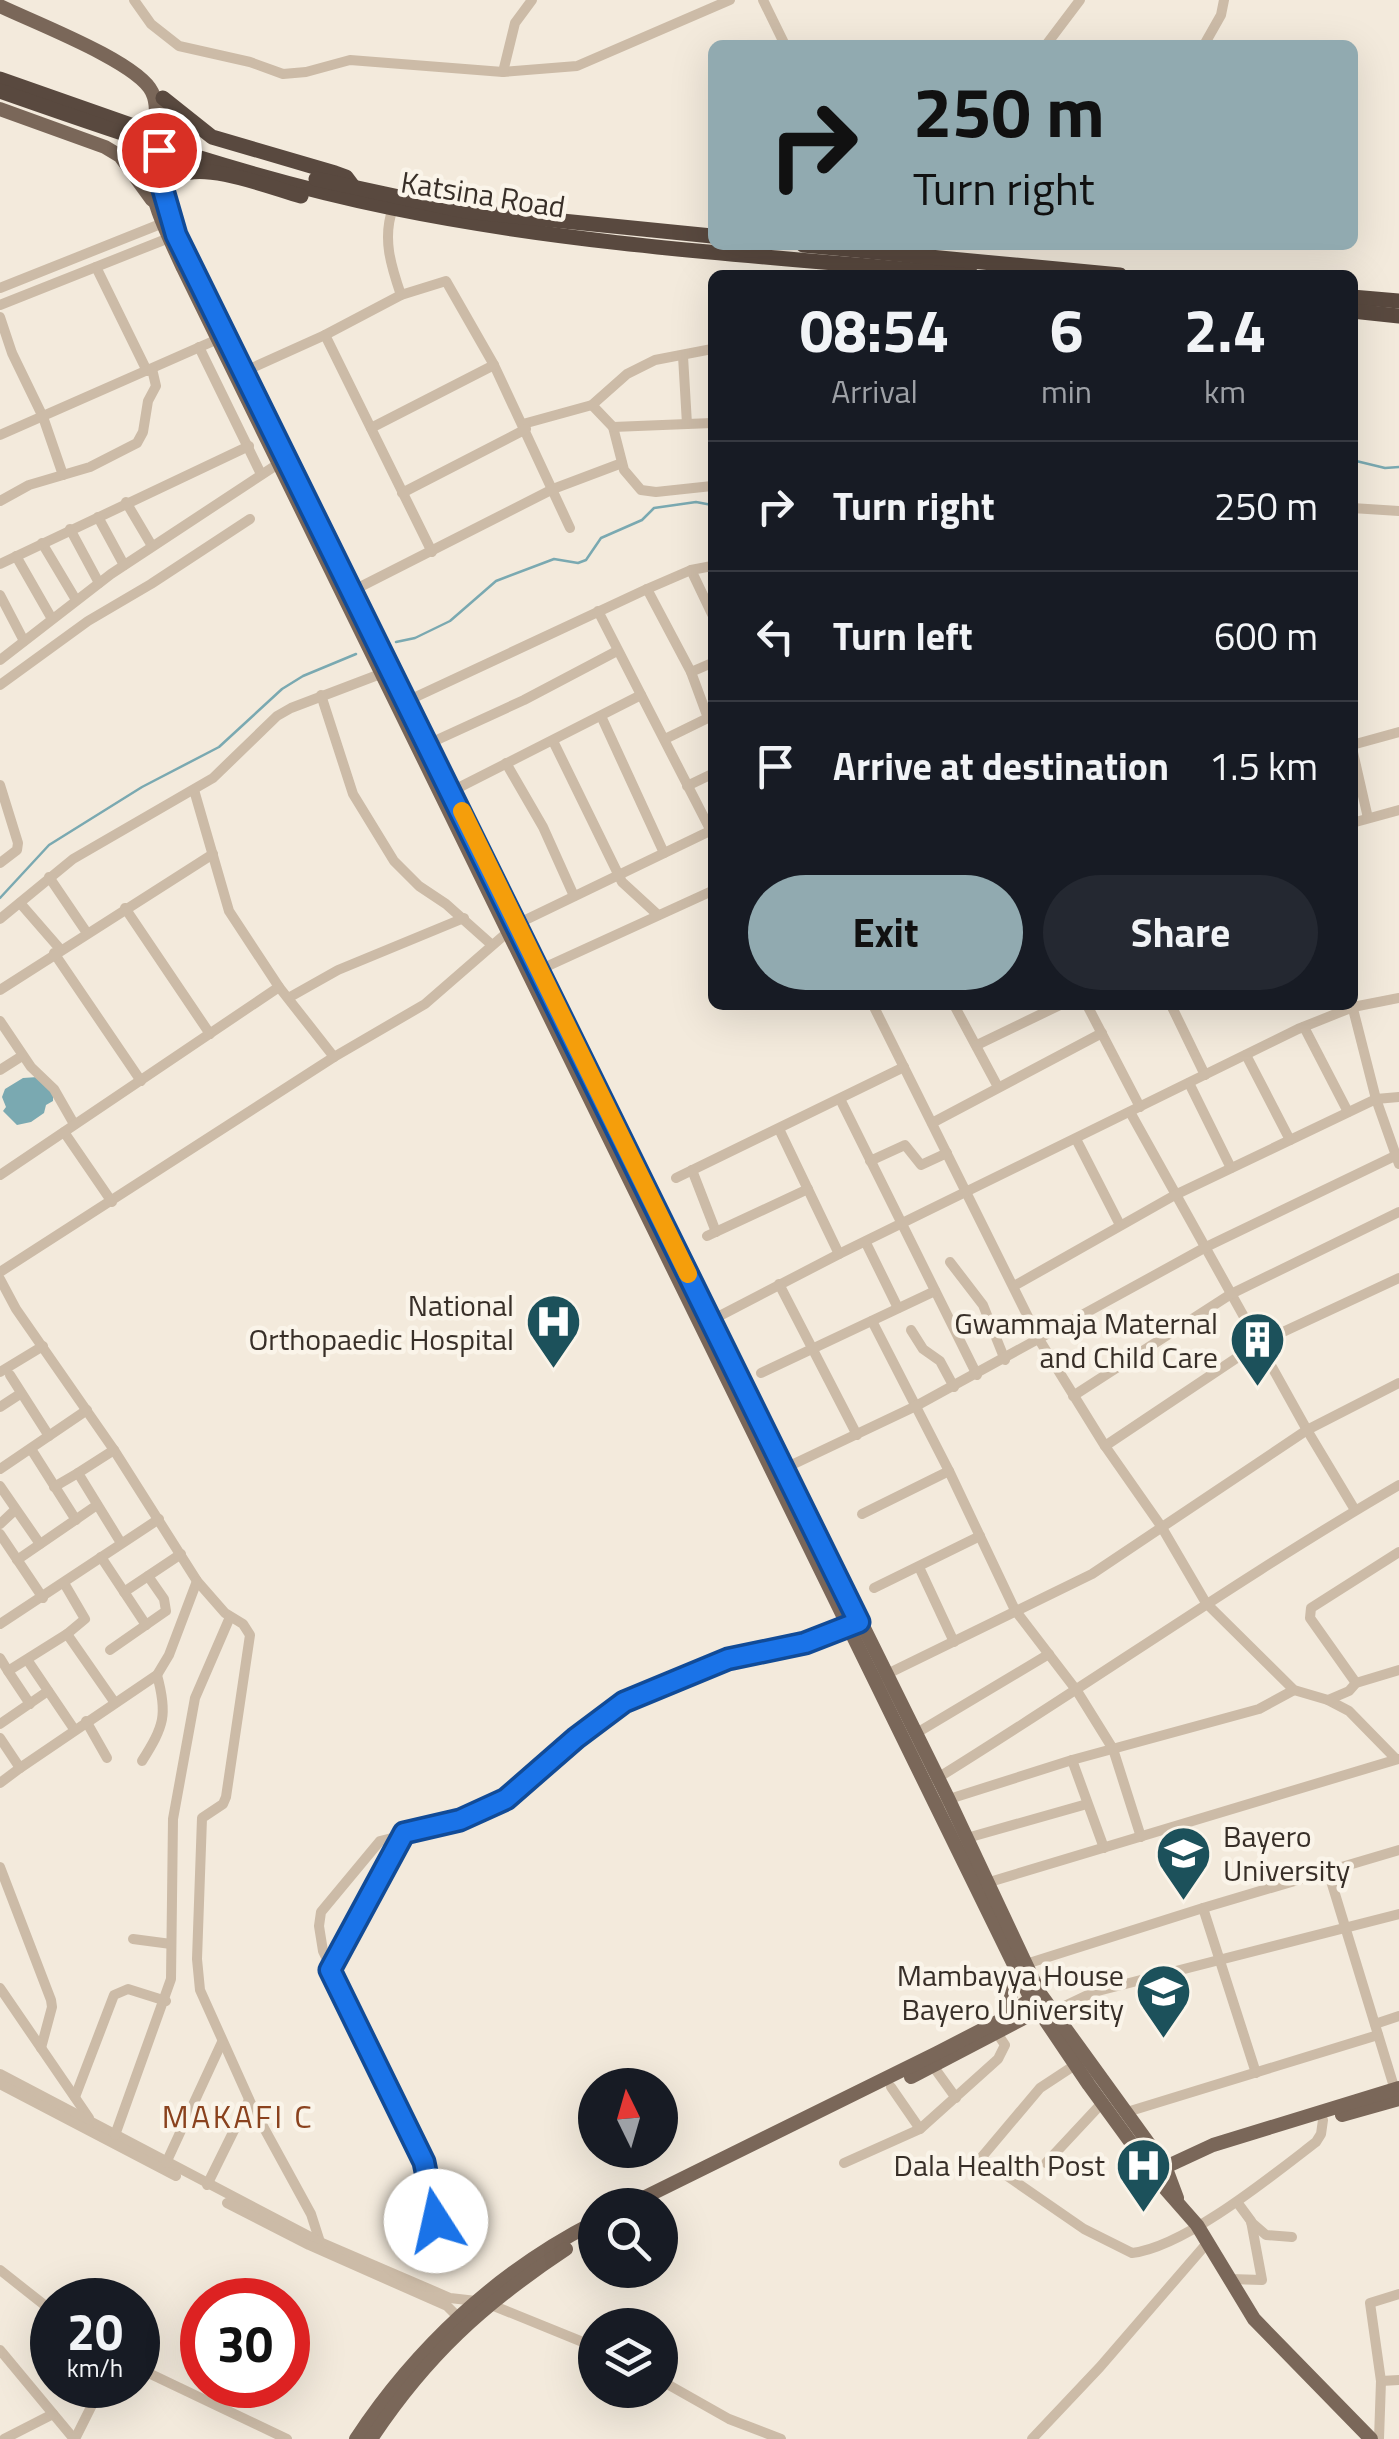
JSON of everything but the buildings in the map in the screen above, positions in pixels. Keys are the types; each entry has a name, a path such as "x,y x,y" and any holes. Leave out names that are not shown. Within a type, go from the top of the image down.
{"highway":[{"name":"Katsina Road","path":"0,80 393,208 600,240 872,270"},
{"name":"Katsina Road","path":"0,91 131,135 357,195 708,236"},
{"path":"160,200 170,182 180,174 197,172 325,203 340,205 357,195 346,178 336,173 212,137 163,98"},
{"path":"0,106 92,132 131,135"},
{"path":"856,250 1067,270"},
{"path":"1358,298 1399,302"},
{"path":"1358,313 1399,316"}],"main road":[{"path":"8,0 137,64 154,80 163,98 154,148 162,223 452,791 513,927 539,970 706,1324"},
{"path":"0,6 92,49 143,79 155,98 159,128"},
{"path":"0,106 120,156 160,200 383,673 513,927 1052,2028 1102,2103 1163,2175"},
{"path":"881,1677 915,1734 917,1753"},
{"path":"942,1802 968,1838 982,1884"},
{"path":"670,2188 997,2034 1012,2020 1022,1968"},
{"path":"678,2188 1042,2004"},
{"path":"1042,2004 1152,2148 1177,2199 1198,2225 1254,2320 1375,2439"},
{"path":"1012,2020 1052,2028"},
{"path":"1163,2175 1220,2151 1398,2092"},
{"path":"1163,2175 1190,2155 1224,2141 1398,2092"},
{"path":"1152,2148 1166,2156 1190,2155"},
{"path":"367,2434 482,2302 578,2232"},
{"path":"367,2434 426,2347 458,2317 578,2242"}],"street":[{"path":"134,0 151,24 179,46 250,62 283,74 350,60 503,72 577,66 730,0"},
{"path":"503,72 510,36 521,12 532,0"},
{"path":"763,0 782,40"},
{"path":"1050,40 1080,0"},
{"path":"1207,40 1221,15 1224,0"},
{"path":"393,208 387,232 388,250 400,295"},
{"path":"0,288 162,223"},
{"path":"0,305 169,238"},
{"path":"0,501 29,485 90,467 137,443 143,432 148,401 156,386 96,267"},
{"path":"243,372 400,295 446,281 525,426 570,528"},
{"path":"0,317 12,353 44,417 62,475"},
{"path":"326,334 432,552"},
{"path":"0,434 218,339"},
{"path":"199,348 261,474"},
{"path":"402,493 525,426 592,405 638,367 708,350"},
{"path":"0,358 12,353"},
{"path":"682,356 687,424"},
{"path":"372,428 494,365"},
{"path":"592,405 613,427 631,482 647,491 708,486"},
{"path":"613,427 708,423"},
{"path":"0,564 249,446"},
{"path":"0,660 124,565 282,461"},
{"path":"352,592 553,489 622,464"},
{"path":"126,502 152,546"},
{"path":"1358,509 1399,513"},
{"path":"98,517 124,565"},
{"path":"0,684 88,621 250,519"},
{"path":"70,529 99,583"},
{"path":"42,543 76,600"},
{"path":"16,556 52,619"},
{"path":"407,701 598,610 691,570 708,567"},
{"path":"691,570 708,606"},
{"path":"647,589 708,712"},
{"path":"0,594 24,641"},
{"path":"598,610 708,823"},
{"path":"428,744 617,651"},
{"path":"691,672 708,665"},
{"path":"0,919 73,859 194,790 234,762 277,716 383,673"},
{"path":"322,695 353,794 384,846 407,876 464,918 492,946"},
{"path":"452,791 641,695"},
{"path":"601,716 664,853"},
{"path":"665,739 708,718"},
{"path":"1358,744 1399,732"},
{"path":"553,741 618,876 658,915"},
{"path":"506,762 543,828 574,896"},
{"path":"1358,773 1368,818"},
{"path":"687,786 708,776"},
{"path":"0,785 18,843 14,853 0,863"},
{"path":"194,790 229,911 334,1057"},
{"path":"1358,820 1399,810"},
{"path":"320,2242 311,2214 249,2100 203,2001 197,1960 202,1818 226,1797 252,1640 248,1629 230,1617 197,1581 114,1450 16,1308 0,1276 334,1057 425,1004 513,927 708,832"},
{"path":"0,990 213,854"},
{"path":"48,877 87,933"},
{"path":"539,970 708,893"},
{"path":"20,903 57,951 142,1081"},
{"path":"125,908 210,1034"},
{"path":"290,997 338,970 464,918"},
{"path":"0,1176 280,987"},
{"path":"1358,1005 1399,998"},
{"path":"876,1010 1040,1341 1105,1446 1161,1526 1206,1603 1294,1690 1328,1700 1358,1717 1398,1759 982,1884"},
{"path":"957,1010 998,1087"},
{"path":"976,1044 1049,1010"},
{"path":"1090,1010 1176,1195 1355,1510"},
{"path":"1173,1010 1204,1075"},
{"path":"706,1324 839,1254 1343,1010"},
{"path":"779,1471 954,1387 1206,1247 1398,1158 1376,1100 1353,1010"},
{"path":"0,1022 22,1056 54,1089 74,1124"},
{"path":"1304,1027 1348,1112"},
{"path":"932,1123 1102,1033"},
{"path":"1246,1055 1290,1140"},
{"path":"0,1070 22,1056"},
{"path":"676,1178 904,1068"},
{"path":"1189,1083 1231,1168"},
{"path":"1014,1286 1176,1195 1348,1112 1376,1100 1399,1096"},
{"path":"840,1099 976,1375"},
{"path":"780,1129 839,1254"},
{"path":"64,1132 112,1202"},
{"path":"1076,1139 1120,1225"},
{"path":"870,1161 905,1145 921,1165 946,1153"},
{"path":"692,1170 711,1234 808,1188"},
{"path":"1073,1396 1231,1294 1399,1212"},
{"path":"866,1243 898,1308"},
{"path":"950,1262 982,1305 1005,1360"},
{"path":"1105,1446 1259,1343 1399,1278"},
{"path":"779,1284 857,1435"},
{"path":"760,1374 934,1290"},
{"path":"872,1320 1015,1610 1077,1691 1113,1749 1141,1837"},
{"path":"910,1330 923,1348 940,1361 954,1387"},
{"path":"43,1346 5,1374 49,1436"},
{"path":"881,1677 1092,1574 1307,1430 1399,1382"},
{"path":"0,1408 20,1394"},
{"path":"0,1470 86,1410"},
{"path":"31,1449 76,1520"},
{"path":"54,1487 114,1450"},
{"path":"862,1514 949,1471"},
{"path":"78,1472 121,1543"},
{"path":"932,1782 1077,1691 1206,1603 1399,1485"},
{"path":"0,1486 40,1544"},
{"path":"17,1560 98,1505"},
{"path":"0,1524 15,1510"},
{"path":"2,1619 42,1598 159,1519"},
{"path":"0,1534 42,1598"},
{"path":"874,1588 980,1536"},
{"path":"1356,1683 1310,1618 1311,1608 1399,1552"},
{"path":"124,1592 180,1554"},
{"path":"101,1557 146,1625"},
{"path":"919,1566 954,1642"},
{"path":"110,1650 166,1610 148,1576"},
{"path":"0,1783 156,1675 169,1655 197,1581"},
{"path":"8,1671 84,1620 85,1615 64,1583"},
{"path":"115,2135 171,1979 172,1829 176,1802 195,1698 230,1617"},
{"path":"434,2227 434,2198 424,2162 322,1952 318,1926 321,1912 380,1841 460,1820 506,1799 624,1702 728,1659 805,1643 854,1624"},
{"path":"68,1634 114,1704"},
{"path":"915,1734 1048,1654"},
{"path":"0,1658 30,1704"},
{"path":"28,1661 74,1729"},
{"path":"1328,1700 1349,1691 1356,1683 1399,1670"},
{"path":"142,1761 161,1732 165,1709 156,1675"},
{"path":"942,1802 1072,1760 1259,1709 1294,1690"},
{"path":"0,1724 48,1691"},
{"path":"86,1722 106,1758"},
{"path":"0,1738 20,1768"},
{"path":"1072,1760 1104,1848"},
{"path":"968,1838 1088,1804"},
{"path":"330,1970 404,1833"},
{"path":"1022,1968 1202,1908 1399,1850"},
{"path":"0,1870 52,2007 41,2048"},
{"path":"1328,1871 1398,2092"},
{"path":"1202,1908 1256,2073"},
{"path":"1042,2004 1399,1914"},
{"path":"134,1940 171,1944"},
{"path":"0,1988 93,2123"},
{"path":"75,2097 114,1995 128,1990 166,2001"},
{"path":"1127,2112 1256,2073 1376,2029 1399,2016"},
{"path":"844,2163 920,2129 1003,2053 1006,2045 997,2034"},
{"path":"166,2163 222,2042"},
{"path":"1075,2065 1040,2088 981,2158 1068,2220 1132,2252 1160,2244 1237,2202 1316,2142 1323,2120"},
{"path":"933,2066 956,2098"},
{"path":"0,2074 320,2242 450,2298 482,2302 578,2341"},
{"path":"891,2086 920,2129"},
{"path":"2,2090 309,2245 447,2306 458,2317"},
{"path":"207,2185 249,2100"},
{"path":"1046,2163 1102,2103"},
{"path":"1237,2202 1266,2234 1292,2237"},
{"path":"1230,2280 1262,2280 1251,2221"},
{"path":"1032,2439 1208,2242"},
{"path":"0,2270 30,2294"},
{"path":"1375,2439 1381,2382 1370,2303 1399,2294"},
{"path":"0,2350 74,2439 90,2408"},
{"path":"160,2378 288,2439"},
{"path":"1381,2382 1399,2380"},
{"path":"678,2390 728,2418 781,2439"},
{"path":"0,2423 9,2438 53,2414"}],"water":[{"path":"38,1077 53,1093 53,1101 31,1122 17,1125 3,1111 5,1089 23,1078"}],"waterway":[{"path":"1358,461 1399,467"},
{"path":"396,642 415,638 450,621 496,581 554,559 578,563 586,560 601,538 642,520 654,508 696,502 708,504"},
{"path":"0,898 49,845 142,787 219,747 282,689 356,654"}],"slow traffic":[{"path":"462,811 688,1274"}],"place":[{"name":"National Orthopaedic Hospital","path":"553,1371"},
{"name":"Gwammaja Maternal and Child Care","path":"1257,1389"},
{"name":"Bayero University","path":"1184,1902"},
{"name":"Mambayya House Bayero University","path":"1163,2041"},
{"name":"Dala Health Post","path":"1144,2214"}],"district":[{"name":"MAKAFI C","path":"238,2116"}],"route":[{"path":"159,150 161,183 176,235 859,1622 805,1643 728,1659 654,1688 611,1710 488,1810 404,1833 330,1970 424,2162 436,2221"}]}
